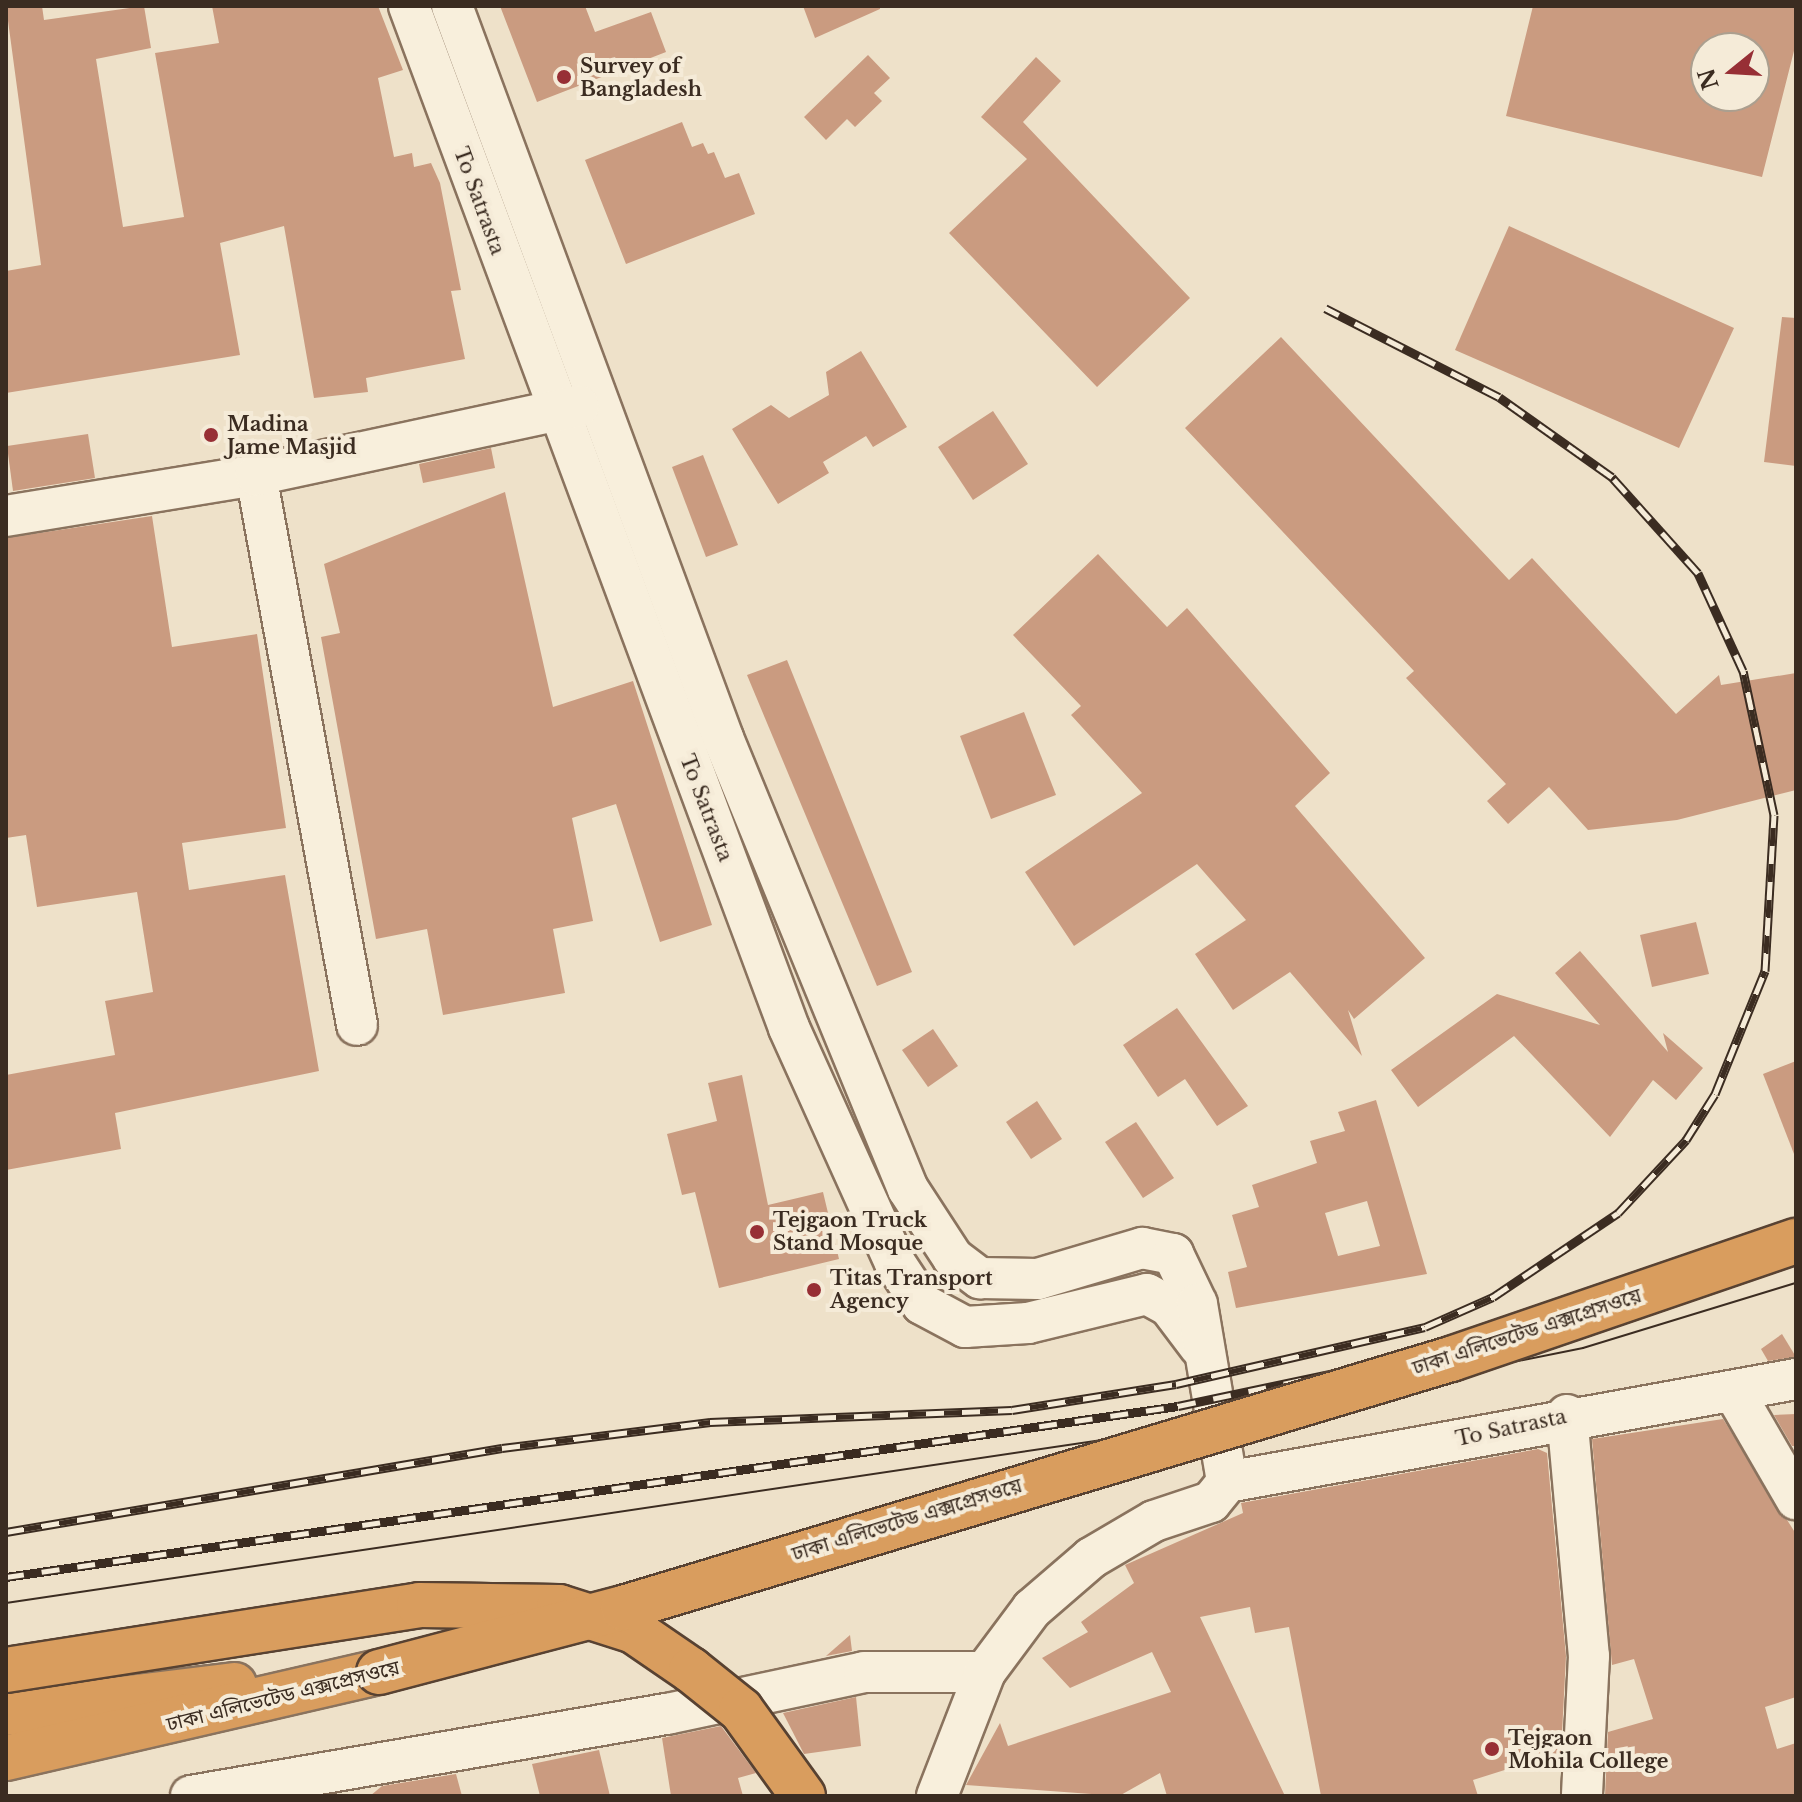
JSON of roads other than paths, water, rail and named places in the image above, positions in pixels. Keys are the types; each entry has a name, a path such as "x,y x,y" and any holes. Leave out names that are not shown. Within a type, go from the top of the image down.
{"highway":[{"name":"ঢাকা এলিভেটেড এক্সপ্রেসওয়ে","path":"6,1758 379,1672 623,1608 1451,1359 1796,1241"},
{"path":"6,1670 419,1605 559,1607 634,1631 691,1670 741,1710 803,1796"},
{"path":"6,1713 379,1672"}],"street":[{"name":"To Satrasta","path":"409,6 556,414 789,1028 909,1286 944,1321 986,1329 1147,1294 1169,1306 1200,1347"},
{"path":"452,6 596,400 830,1010 908,1189 953,1258 980,1278 1010,1281 1162,1248 1189,1273 1200,1347 1227,1482 1211,1502 1127,1534 1060,1581 985,1672 937,1796"},
{"path":"6,516 256,475 556,414 596,400"},
{"path":"256,475 357,1025"},
{"path":"789,1028 830,1010"},
{"path":"909,1286 953,1258"},
{"name":"To Satrasta","path":"1227,1482 1567,1415 1734,1392 1796,1379"},
{"path":"1734,1392 1796,1499"},
{"path":"1567,1415 1589,1656 1582,1796"},
{"path":"191,1796 667,1714 864,1672 985,1672"}],"tram line":[{"path":"6,1603 1183,1428 1583,1348 1796,1283"}],"railway":[{"path":"6,1532 502,1448 710,1422 1012,1410 1176,1384 1425,1327 1493,1297 1618,1213 1686,1140 1715,1094 1765,971 1774,815 1743,671 1698,573 1612,477 1499,397 1325,308"},
{"path":"6,1577 1178,1406 1577,1322 1796,1255"}],"place":[{"name":"Survey of Bangladesh","path":"564,77"},
{"name":"Madina Jame Masjid","path":"211,435"},
{"name":"Tejgaon Truck Stand Mosque","path":"757,1232"},
{"name":"Titas Transport Agency","path":"814,1290"},
{"name":"Tejgaon Mohila College","path":"1492,1749"}]}
